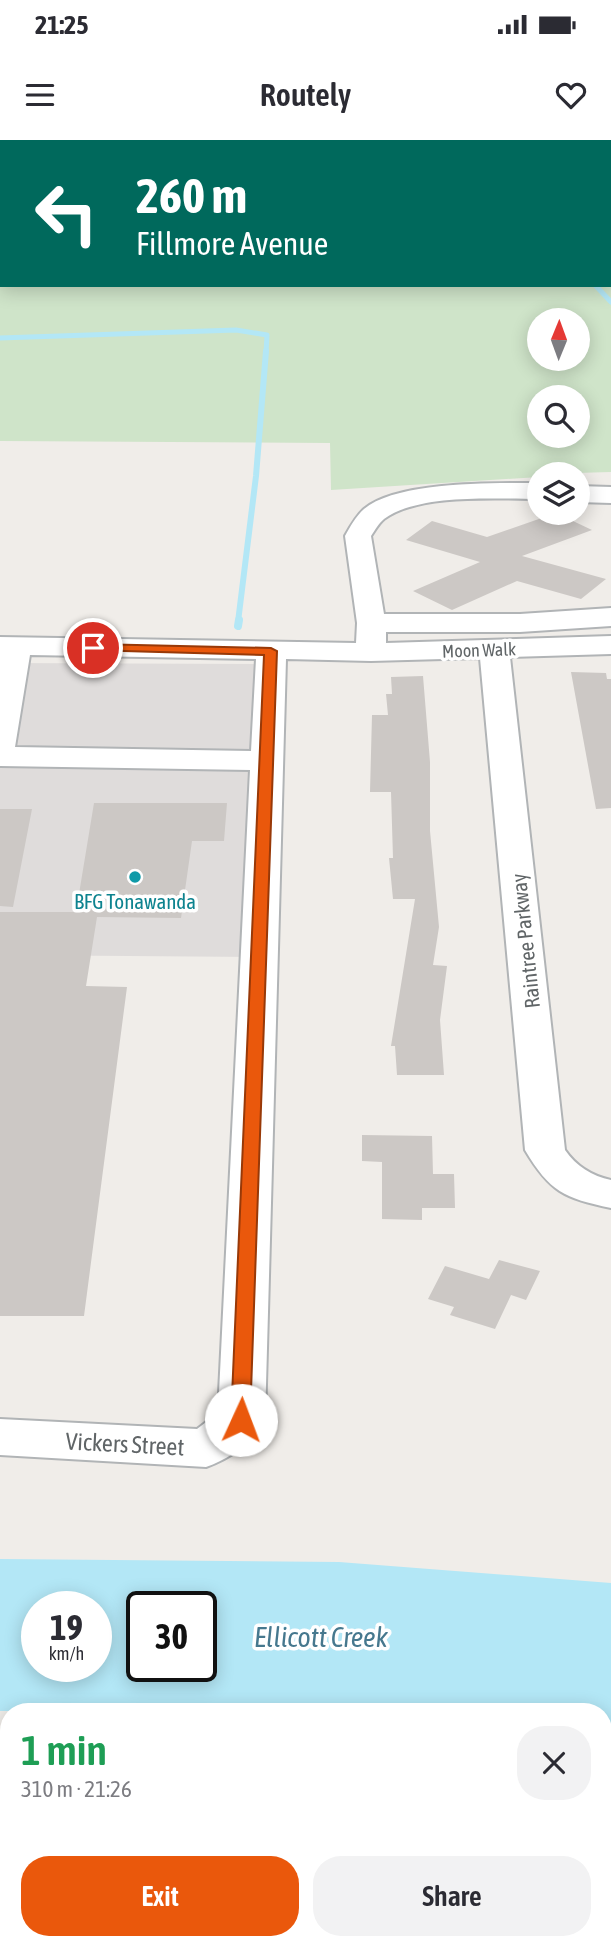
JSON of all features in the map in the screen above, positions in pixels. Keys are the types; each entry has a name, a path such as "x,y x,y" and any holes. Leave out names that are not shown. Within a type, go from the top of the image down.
{"street":[{"path":"363,642 358,537 374,513 412,498 486,490 527,491"},
{"path":"590,494 611,495"},
{"path":"0,746 8,671 271,651 520,622 611,617"},
{"name":"Moon Walk","path":"363,642 494,650 611,645"},
{"name":"Raintree Parkway","path":"494,650 533,1010 545,1150 556,1168 572,1181 611,1194"},
{"path":"0,756 266,761 271,651"},
{"name":"Vickers Street","path":"0,1437 206,1448 241,1420 266,761"}],"shaded area":[{"path":"0,663 272,664 257,957 0,955"}],"green space":[{"path":"0,287 611,287 611,472 590,473 590,462 527,462 527,478 331,490 330,443 0,441"}],"water":[{"name":"Ellicott Creek","path":"0,1559 339,1562 611,1583 611,1703 0,1703"}],"building":[{"path":"432,521 487,537 527,523 581,525 592,530 522,556 606,579 581,599 517,581 452,610 413,591 480,562 406,540"},
{"path":"571,672 606,673 607,679 611,679 611,808 596,809"},
{"path":"423,676 430,762 430,831 439,927 433,965 447,966 440,1020 444,1075 397,1075 395,1046 391,1046 415,899 393,899 389,858 393,858 391,792 370,792 372,715 388,715 386,694 392,694 391,677"},
{"path":"94,803 227,803 224,841 192,841 181,918 97,917 86,986 127,987 84,1316 0,1316 0,912 76,912"},
{"path":"0,809 32,809 13,907 0,906"},
{"path":"362,1135 432,1136 433,1174 454,1174 455,1208 422,1208 422,1220 382,1219 382,1162 362,1161"},
{"path":"499,1260 540,1271 526,1300 511,1295 495,1329 450,1315 454,1307 428,1299 445,1266 489,1279"}],"waterway":[{"path":"597,287 611,302"},
{"path":"0,338 236,330 267,335 266,353"},
{"path":"238,622 256,476 266,351"},
{"path":"238,626 239,620"}],"place":[{"name":"BFG Tonawanda","path":"135,877"}],"route":[{"path":"93,648 271,651 241,1420"}]}
